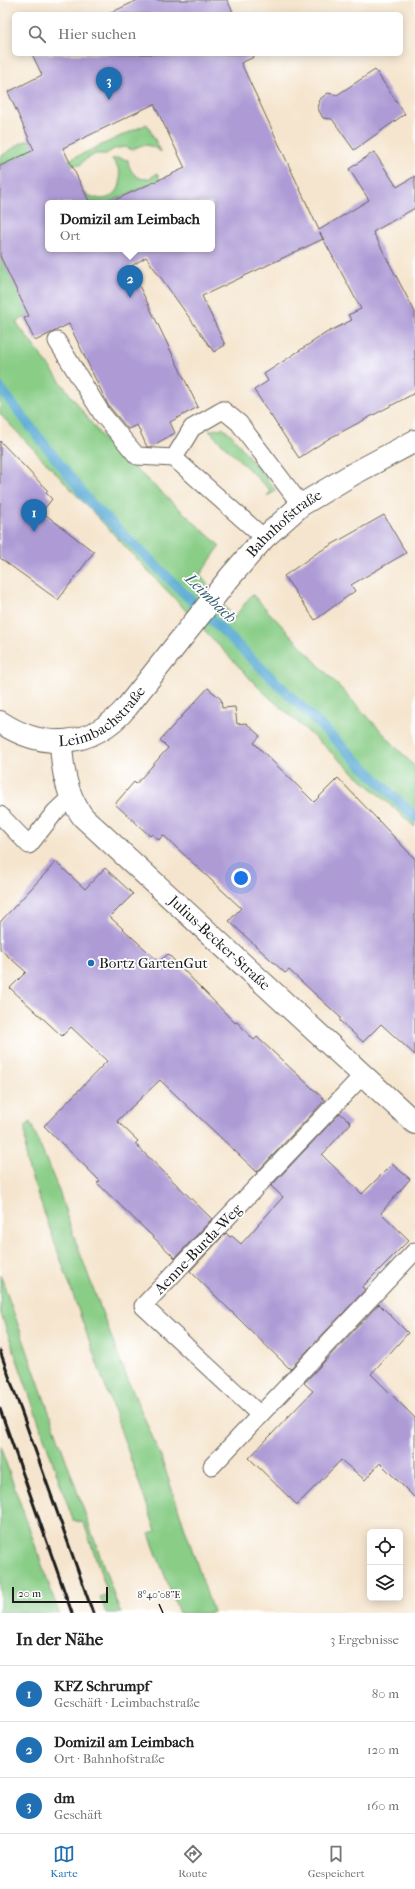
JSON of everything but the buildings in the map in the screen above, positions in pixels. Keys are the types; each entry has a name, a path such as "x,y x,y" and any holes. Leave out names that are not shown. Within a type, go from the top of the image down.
{"street":[{"name":"Bahnhofstraße","path":"181,639 223,586 264,538 301,505 353,474 415,441"},
{"name":"Leimbachstraße","path":"0,722 29,737 61,741 89,736 114,720 127,707 181,639"},
{"name":"Julius-Becker-Straße","path":"61,741 64,776 71,797 83,818 415,1123"}],"lane":[{"path":"57,341 102,414 137,456 174,458 264,538"},
{"path":"174,458 192,428 223,410 239,423 301,505"},
{"path":"0,815 29,845 54,812 71,797"},
{"name":"Aenne-Burda-Weg","path":"260,1415 143,1306 363,1075"},
{"path":"212,1466 415,1251"}],"green space":[{"path":"147,124 161,152 147,145 143,145 133,150 124,147 114,149 106,154 96,154 86,159 80,165 72,165 67,161"},
{"path":"31,139 35,150 0,166 0,157 21,143"},
{"path":"118,158 128,160 131,170 142,179 152,177 157,173 170,200 157,200 149,184 114,200 88,200 85,193 95,198 104,199 116,192 120,185 120,177 118,168 112,159"},
{"path":"0,256 30,315 16,322 104,440 220,546 200,575 234,618 252,594 415,767 415,827 260,689 0,414"},
{"path":"222,428 230,433 276,491 267,496 271,491 209,431"},
{"path":"30,1122 58,1188 73,1234 122,1366 161,1457 213,1612 211,1613 179,1613 149,1534 156,1531 26,1161 25,1128"},
{"path":"0,1274 120,1612 122,1613 106,1613 100,1597 108,1594 84,1523 73,1520 0,1311"},
{"path":"0,1446 59,1613 0,1613"}],"waterway":[{"name":"Leimbach","path":"0,388 90,502 415,817"}],"railway":[{"path":"0,1351 93,1613"},
{"path":"0,1409 72,1613"}],"place":[{"name":"dm","path":"109,100"},
{"name":"Domizil am Leimbach","path":"130,298"},
{"name":"KFZ Schrumpf","path":"34,532"},
{"name":"Bortz GartenGut","path":"91,963"}]}
